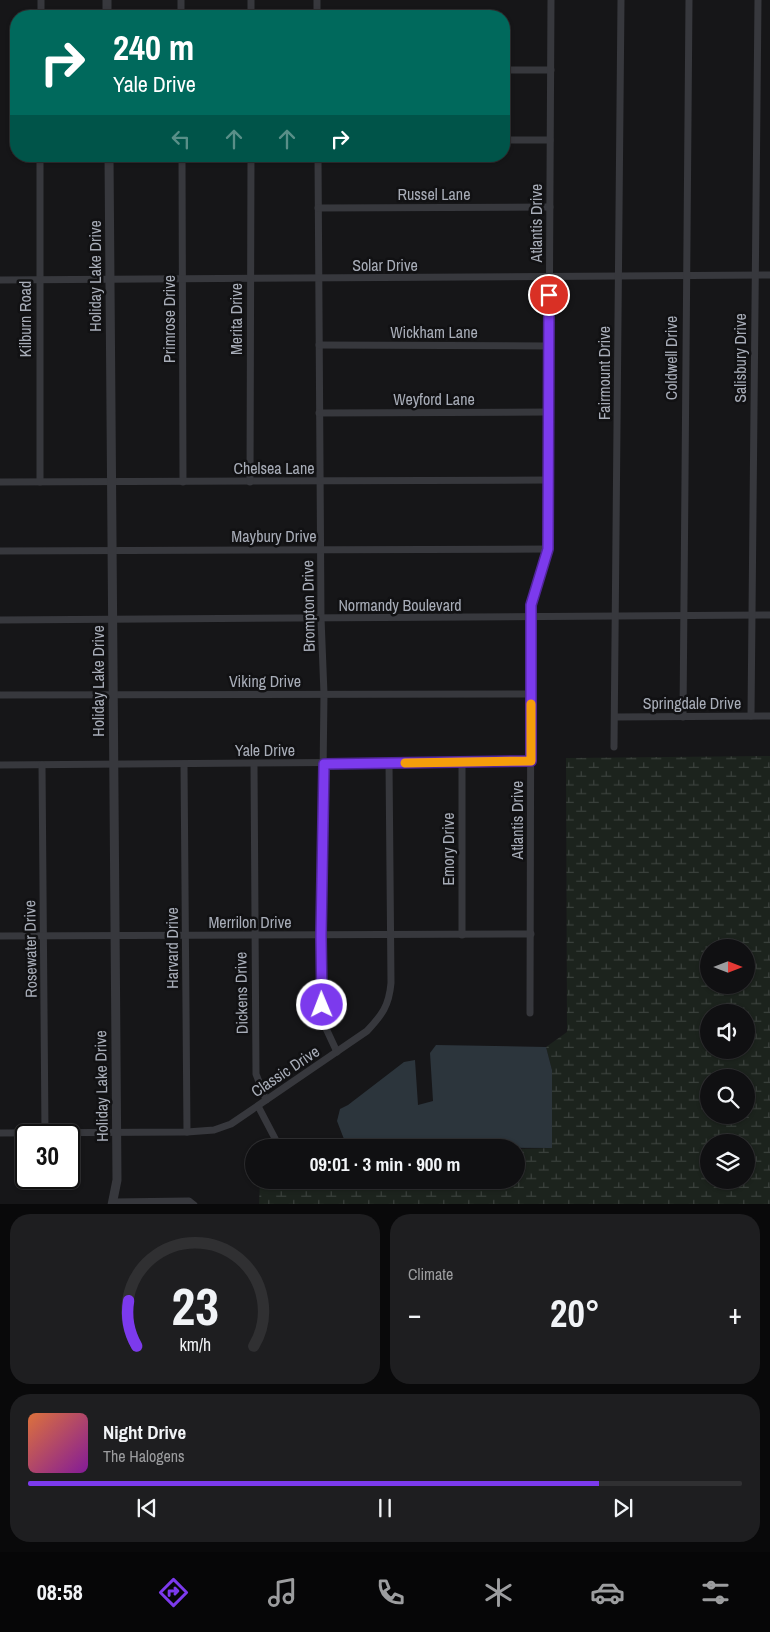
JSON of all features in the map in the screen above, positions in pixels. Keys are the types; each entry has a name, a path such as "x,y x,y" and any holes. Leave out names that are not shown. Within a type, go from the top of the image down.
{"street":[{"name":"Atlantis Drive","path":"530,1013 531,605 548,549 551,0"},
{"name":"Fairmount Drive","path":"614,746 621,0"},
{"name":"Coldwell Drive","path":"683,716 689,0"},
{"name":"Salisbury Drive","path":"752,716 754,275 758,0"},
{"path":"510,70 551,70"},
{"path":"510,140 550,140"},
{"name":"Kilburn Road","path":"40,162 40,482"},
{"name":"Holiday Lake Drive","path":"109,162 117,1180 112,1203"},
{"name":"Primrose Drive","path":"182,162 183,482"},
{"name":"Merita Drive","path":"250,162 250,482"},
{"name":"Brompton Drive","path":"318,162 320,550 324,694 321,936 323,1022 337,1052"},
{"name":"Russel Lane","path":"318,208 550,207"},
{"name":"Solar Drive","path":"0,280 549,278 770,275"},
{"name":"Wickham Lane","path":"319,345 549,346"},
{"name":"Weyford Lane","path":"319,413 548,412"},
{"name":"Chelsea Lane","path":"0,482 548,480"},
{"name":"Maybury Drive","path":"0,551 548,549"},
{"name":"Normandy Boulevard","path":"0,620 770,615"},
{"name":"Viking Drive","path":"0,695 531,694"},
{"name":"Springdale Drive","path":"615,716 770,716"},
{"name":"Yale Drive","path":"0,766 531,761"},
{"name":"Emory Drive","path":"462,762 462,935"},
{"name":"Classic Drive","path":"80,1133 187,1132 214,1130 231,1124 367,1031 380,1016 389,1001 391,983 389,763"},
{"name":"Harvard Drive","path":"184,764 187,1132"},
{"name":"Dickens Drive","path":"254,764 256,1074 266,1100"},
{"name":"Rosewater Drive","path":"42,765 45,1124"},
{"name":"Merrilon Drive","path":"0,936 531,934"},
{"path":"258,1106 275,1139"},
{"name":"Classic Drive","path":"0,1133 15,1133"},
{"path":"112,1203 189,1201 194,1204"}],"green space":[{"path":"770,756 770,1204 259,1204 260,1189 525,1189 525,1149 552,1148 552,1070 546,1047 567,1032 566,758"}],"shaded area":[{"path":"436,1045 546,1047 552,1070 552,1148 525,1148 525,1139 344,1139 337,1121 340,1109 348,1105 404,1062 415,1060 418,1105 433,1101 430,1053"}],"slow traffic":[{"path":"405,763 531,761 531,704"}],"route":[{"path":"322,1005 321,936 324,764 531,761 531,605 547,558 548,549 549,295"}]}
